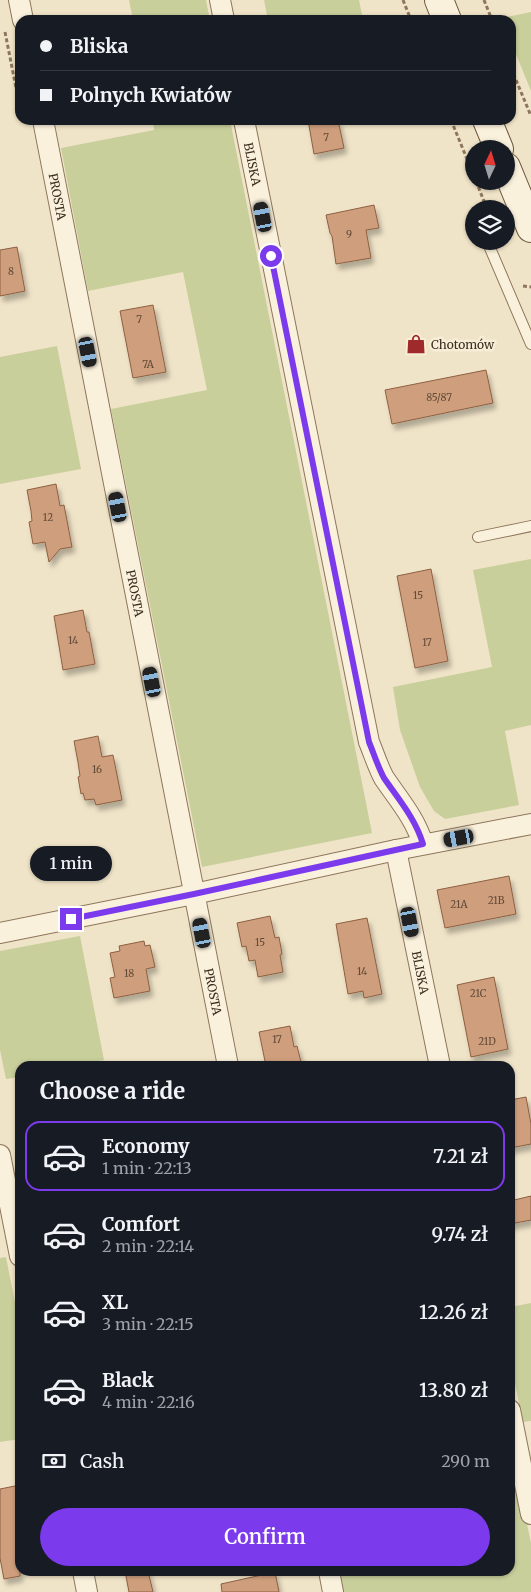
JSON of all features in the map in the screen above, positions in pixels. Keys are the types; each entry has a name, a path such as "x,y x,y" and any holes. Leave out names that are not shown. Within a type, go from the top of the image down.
{"street":[{"path":"19,0 22,15"},
{"path":"220,0 223,15"},
{"path":"439,0 445,15"},
{"name":"PROSTA","path":"44,125 227,1061"},
{"name":"BLISKA","path":"245,125 369,742 383,776 406,807 418,829 423,844"},
{"path":"489,125 495,140"},
{"path":"514,190 522,214"},
{"path":"0,933 194,894 423,844 531,824"},
{"name":"BLISKA","path":"396,850 439,1061"},
{"path":"0,1156 15,1231"},
{"path":"515,1435 531,1514"},
{"path":"84,1576 87,1592"},
{"path":"330,1576 333,1592"}],"lane":[{"path":"491,250 531,344"},
{"path":"478,537 531,526"}],"path":[{"path":"403,0 409,15"},
{"path":"484,0 490,15"},
{"path":"4,25 15,82"},
{"path":"516,80 531,116"},
{"path":"453,125 465,154"}],"green space":[{"path":"129,0 206,0 209,15 132,15"},
{"path":"264,0 359,0 362,15 267,15"},
{"path":"531,12 531,91 516,54 516,15"},
{"path":"154,125 231,125 372,833 202,867 111,409 207,390 183,272 88,291 61,148 154,130"},
{"path":"57,346 81,469 0,484 0,357"},
{"path":"531,559 531,725 505,731 519,805 445,819 434,811 420,787 400,730 393,687 492,667 473,570"},
{"path":"80,936 104,1060 15,1061 15,1078 6,1079 0,1050 0,951"},
{"path":"6,1257 15,1303 15,1440 0,1442 0,1258"},
{"path":"531,1303 531,1421 523,1422 515,1384 515,1306"},
{"path":"515,1468 531,1543 531,1592 327,1592 323,1576 515,1576"}],"building":[{"path":"309,125 339,125 344,148 314,154"},
{"path":"374,205 379,228 366,230 371,258 336,264 332,236 326,215"},
{"path":"17,247 25,291 0,296 0,250"},
{"path":"153,305 166,372 133,378 120,311"},
{"path":"486,370 493,403 392,424 385,390"},
{"path":"56,484 60,506 64,505 72,547 60,549 49,562 45,542 33,544 29,522 32,521 31,511 27,490"},
{"path":"431,569 448,661 415,668 397,576"},
{"path":"83,610 95,664 63,670 54,616"},
{"path":"98,736 102,757 113,755 122,800 96,805 94,799 85,800 83,793 81,794 74,741"},
{"path":"509,876 516,914 445,928 437,890"},
{"path":"270,916 275,938 279,937 283,972 258,977 255,960 249,961 246,946 242,947 237,923"},
{"path":"367,918 382,994 364,998 363,991 348,994 336,924"},
{"path":"144,941 145,946 150,945 155,967 146,969 150,991 114,998 110,978 115,977 110,953 120,951 119,946"},
{"path":"494,977 508,1049 471,1057 457,985"},
{"path":"290,1026 294,1047 297,1046 301,1061 265,1061 259,1032"},
{"path":"526,1097 531,1124 531,1144 515,1147 515,1099"},
{"path":"531,1196 531,1220 515,1223 515,1200"},
{"path":"15,1486 15,1576 20,1576 4,1579 0,1558 0,1489"},
{"path":"126,1576 149,1576 153,1592 129,1592"},
{"path":"257,1576 276,1576 279,1592 222,1592 221,1584"}],"place":[{"name":"Chotomów","path":"416,344"}],"route":[{"path":"71,919 423,844 418,829 406,807 383,776 369,742 271,256"}]}
